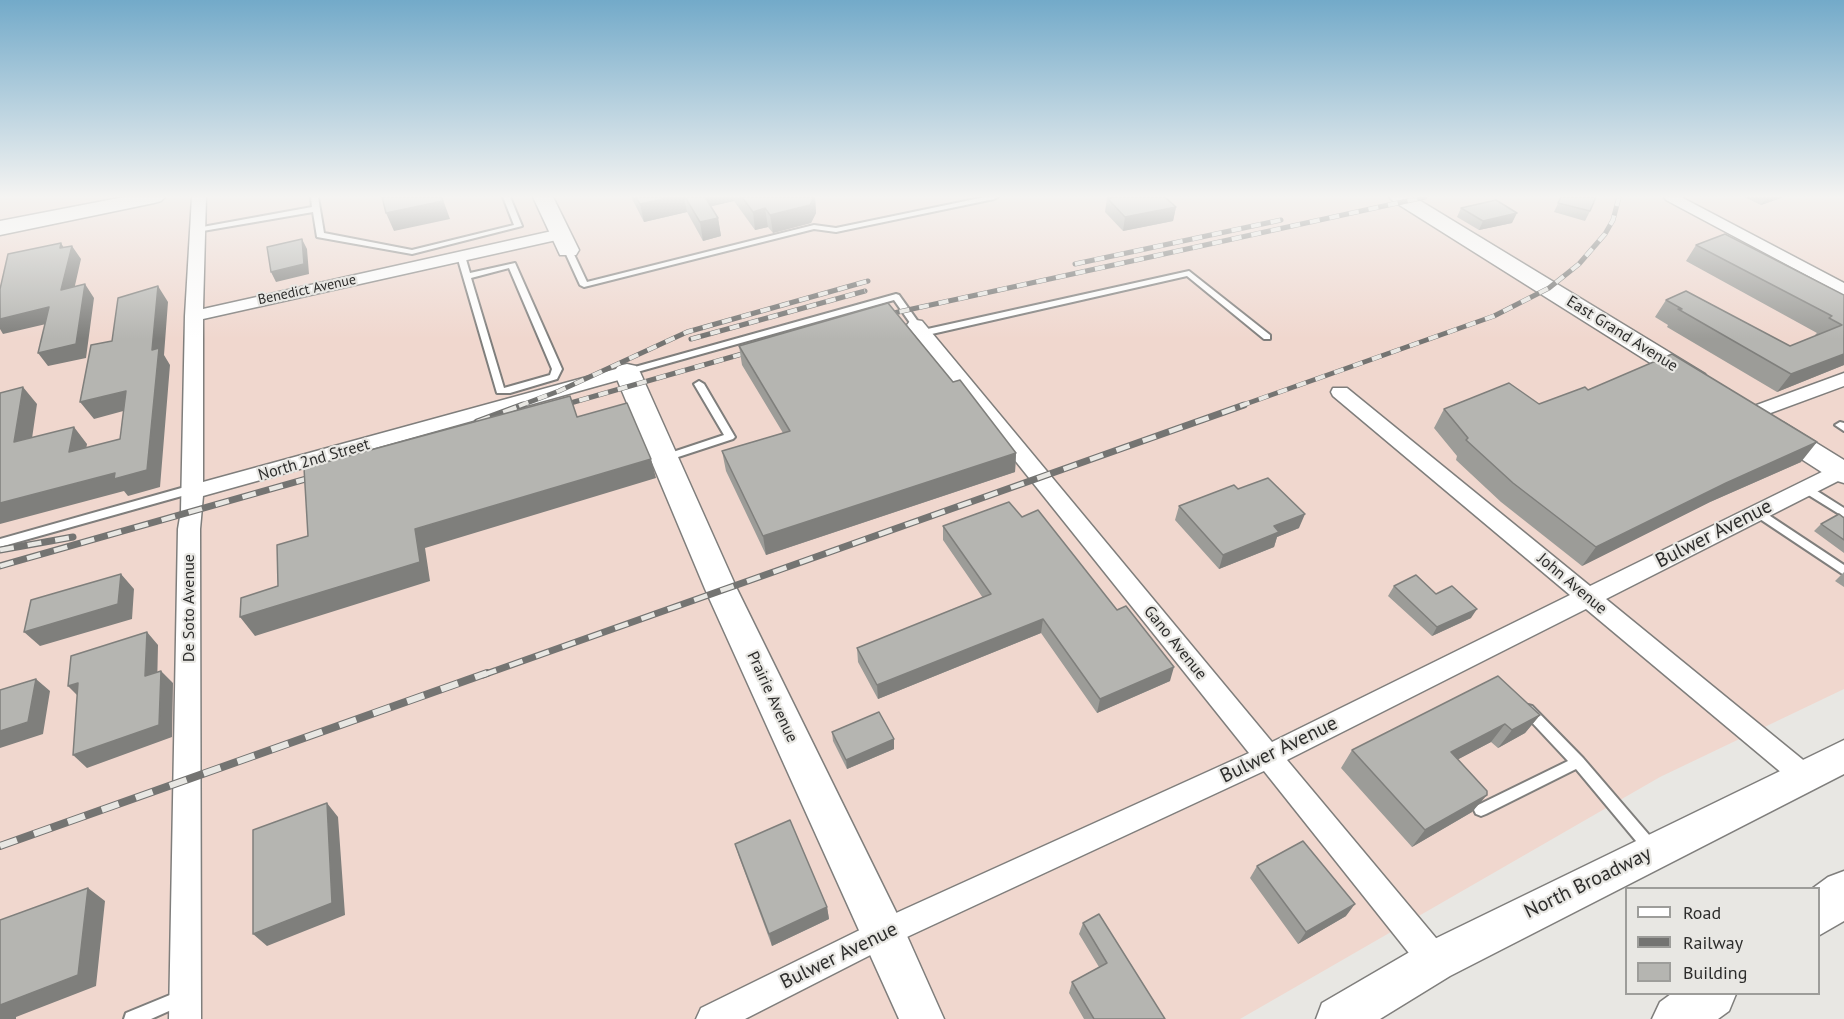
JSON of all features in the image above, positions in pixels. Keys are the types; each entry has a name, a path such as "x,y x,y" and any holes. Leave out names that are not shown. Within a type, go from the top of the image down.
{"highway":[{"path":"1820,912 1844,893"},
{"path":"1677,1019 1709,995"}],"main road":[{"name":"East Grand Avenue","path":"1477,245 1842,472"},
{"name":"Prairie Avenue","path":"627,372 721,589 884,933 922,1019"},
{"name":"North Broadway","path":"1338,1019 1435,961 1844,756"}],"street":[{"name":"De Soto Avenue","path":"185,1008 189,529 192,489 196,245"},
{"name":"Benedict Avenue","path":"194,316 461,256 546,245"},
{"path":"1759,245 1844,290"},
{"name":"Gano Avenue","path":"920,329 1435,961"},
{"name":"North 2nd Street","path":"192,489 209,489 627,372"},
{"path":"1733,403 1844,379"},
{"name":"John Avenue","path":"1340,392 1804,776"},
{"name":"Bulwer Avenue","path":"712,1019 884,933 1267,757 1587,596 1842,472"}],"lane":[{"path":"372,245 412,252 441,245"},
{"path":"566,245 584,285 744,245"},
{"path":"461,256 500,391 555,376 557,369 512,265 468,276"},
{"path":"627,372 896,297 920,329 1189,273 1267,337"},
{"path":"664,458 730,437 699,384"},
{"path":"1806,488 1844,513"},
{"name":"North 2nd Street","path":"0,543 192,489"},
{"path":"1758,512 1844,571"},
{"path":"1521,703 1578,762 1653,851"},
{"path":"1481,810 1578,762"},
{"path":"132,1019 185,1008"}],"shaded area":[{"path":"0,245 1844,245 1844,689 1660,777 1240,1019 0,1019"}],"building":[{"path":"54,245 61,245 60,248 72,246 61,290 85,284 76,344 38,353 49,307 0,319 0,289 8,254"},
{"path":"302,245 304,264 271,272 267,247"},
{"path":"1696,245 1746,245 1844,295 1844,354 1791,374 1678,309 1682,309 1666,300 1686,291 1790,346 1842,325 1829,318 1832,316"},
{"path":"158,286 152,350 159,348 147,470 114,479 115,473 0,503 0,393 23,387 14,442 74,427 69,452 120,439 126,391 80,402 91,345 112,341 118,298"},
{"path":"888,303 953,382 960,380 1016,453 763,536 722,451 790,431 739,346"},
{"path":"1672,354 1817,442 1726,483 1596,547 1513,483 1466,440 1468,438 1444,409 1509,383 1539,404 1585,387 1588,390"},
{"path":"570,396 577,417 627,403 651,459 415,529 420,562 240,617 241,598 278,586 277,545 308,536 304,468"},
{"path":"1268,478 1305,514 1274,526 1279,532 1223,555 1179,506 1234,485 1238,489"},
{"path":"1009,502 1022,517 1038,510 1117,610 1126,606 1174,667 1100,699 1043,619 877,685 857,648 991,594 943,526"},
{"path":"1839,514 1844,518 1844,540 1821,524"},
{"path":"121,574 118,604 24,632 31,600"},
{"path":"1416,575 1436,594 1452,586 1477,609 1437,627 1394,586"},
{"path":"147,632 145,676 161,671 159,725 73,755 78,683 68,686 71,656"},
{"path":"1498,676 1540,715 1512,730 1505,724 1451,752 1487,791 1487,795 1425,830 1352,750"},
{"path":"36,679 28,722 0,731 0,690"},
{"path":"879,712 894,739 846,760 832,732"},
{"path":"327,803 332,903 253,934 253,830"},
{"path":"790,820 827,907 769,934 735,844"},
{"path":"1303,841 1355,904 1306,932 1257,866"},
{"path":"88,888 78,975 0,1005 0,920"},
{"path":"1099,914 1165,1019 1094,1019 1072,982 1107,963 1083,923"}],"railway":[{"path":"1075,264 1166,245"},
{"path":"880,316 1207,245"},
{"path":"1240,406 1494,316 1549,288 1579,264 1596,245"},
{"path":"519,406 559,391 687,332 868,281"},
{"path":"691,339 865,291"},
{"path":"560,406 756,350"},
{"path":"477,422 523,405"},
{"path":"557,407 565,405"},
{"path":"483,675 1244,405"},
{"path":"0,566 320,475"},
{"path":"0,550 73,537"},
{"path":"0,846 487,673"}]}
